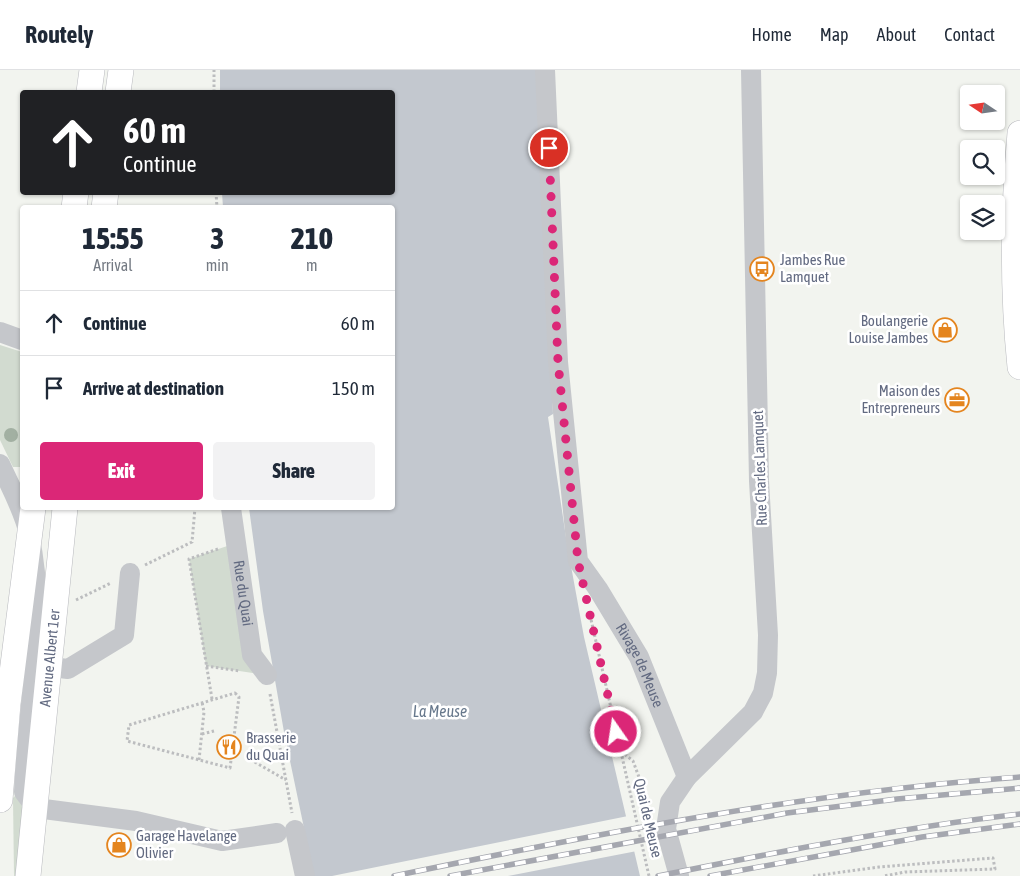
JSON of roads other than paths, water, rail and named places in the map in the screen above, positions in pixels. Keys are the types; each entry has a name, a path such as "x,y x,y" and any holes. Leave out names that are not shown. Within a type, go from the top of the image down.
{"main road":[{"path":"89,90 92,70"},
{"path":"118,90 121,70"},
{"path":"1019,352 1014,246 1020,133"},
{"name":"Avenue Albert 1er","path":"0,800 8,704 33,510"},
{"name":"Avenue Albert 1er","path":"28,876 36,808 42,666 65,510"},
{"name":"Avenue Albert 1er","path":"0,732 8,704"}],"street":[{"name":"Rivage de Meuse","path":"545,70 558,362 578,561 598,589 639,657 687,777"},
{"name":"Rue Charles Lamquet","path":"679,876 666,829 670,802 687,777 753,712 764,693 766,673 768,635 759,471 750,70"},
{"path":"0,332 20,339"},
{"name":"Avenue Albert 1er","path":"0,464 29,532 38,584 38,622 42,666"},
{"name":"Rue du Quai","path":"231,510 252,655 267,675"},
{"path":"42,666 68,669 124,635 130,573"},
{"path":"36,808 171,828 222,841 286,831 305,876"}],"water":[{"name":"La Meuse","path":"220,70 536,70 553,414 548,417 567,544 584,637 640,876 314,876 284,732 263,611 249,510 395,510 395,205 223,205 222,195 395,195 395,90 220,90"}],"railway":[{"path":"394,876 549,844 706,816 862,793 1020,777"},
{"path":"450,876 787,813 897,799 1020,788"},
{"path":"658,876 883,833 1020,814"},
{"path":"710,876 922,837 1020,824"}],"place":[{"name":"Jambes Rue Lamquet","path":"762,269"},
{"name":"Boulangerie Louise Jambes","path":"945,330"},
{"name":"Maison des Entrepreneurs","path":"957,400"},
{"name":"Brasserie du Quai","path":"229,747"},
{"name":"Garage Havelange Olivier","path":"119,845"}]}
